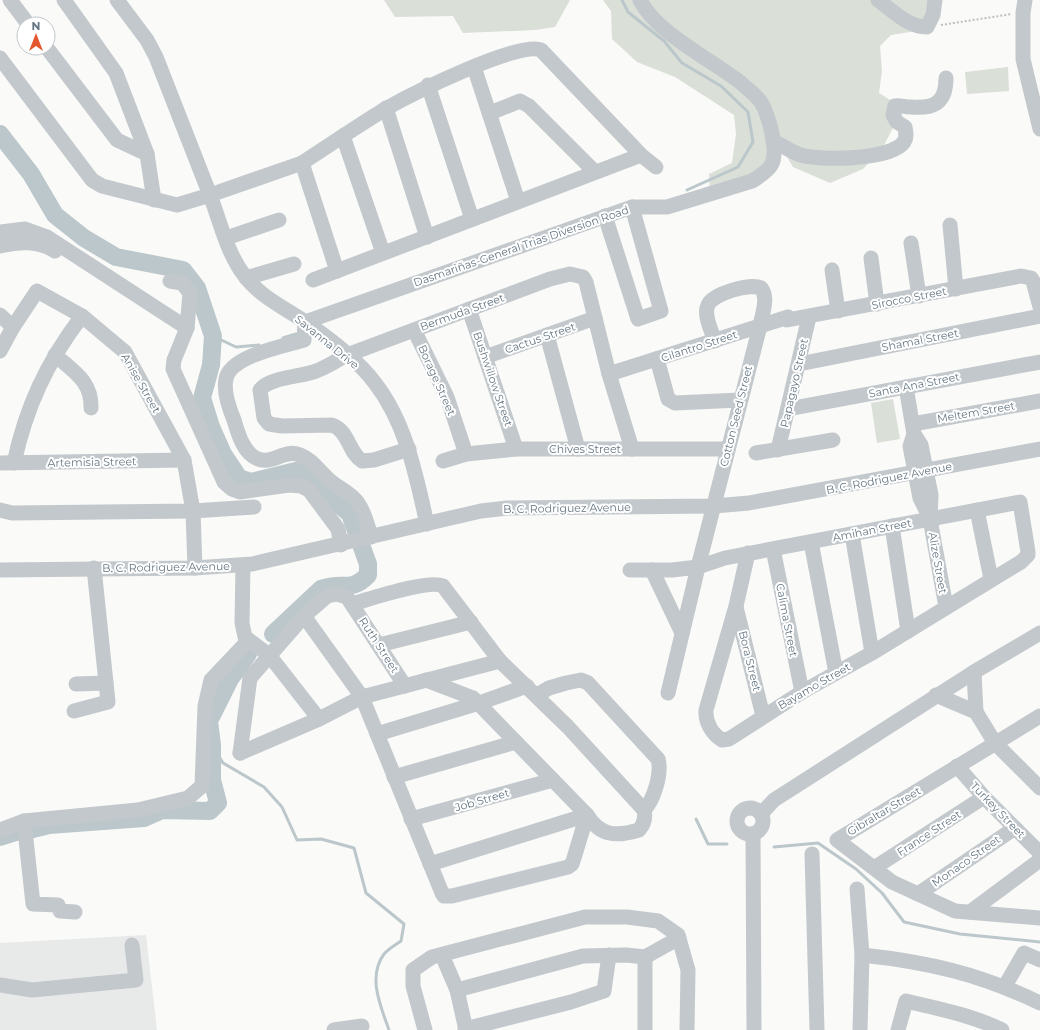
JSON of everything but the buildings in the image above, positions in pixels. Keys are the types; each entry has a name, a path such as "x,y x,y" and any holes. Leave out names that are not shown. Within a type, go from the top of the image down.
{"street":[{"path":"10,0 22,16"},
{"path":"64,0 116,73 147,154 154,200"},
{"name":"Savanna Drive","path":"117,0 147,40 156,57 233,257 246,278 259,291 305,322 347,355 374,382 385,398 409,449 427,524"},
{"name":"Dasmariñas-General Trias Diversion Road","path":"305,322 632,207 667,207 752,181 771,168 775,157 773,141 766,113 757,97 732,76 667,31 643,6 640,0"},
{"path":"878,0 906,21 921,27 927,27 933,16 934,0"},
{"path":"1024,6 1023,59 1040,129"},
{"path":"0,58 92,180 102,186 177,205 302,163 386,108 428,85 474,67 533,47 542,50 641,155 656,167"},
{"path":"53,56 118,140 147,154"},
{"path":"474,67 490,112 518,202"},
{"path":"773,141 801,155 830,158 863,158 893,150 904,143 907,136 905,127 896,122 893,115 895,106 901,105 910,107 935,104 943,98 946,88 946,78"},
{"path":"428,85 472,219"},
{"path":"490,112 520,101 595,172"},
{"path":"386,108 427,237"},
{"path":"343,136 383,253"},
{"path":"313,280 641,155"},
{"path":"302,163 337,271"},
{"path":"605,216 638,319 661,311 632,207"},
{"path":"226,238 279,220"},
{"path":"950,225 956,289"},
{"path":"0,232 25,229 47,237 185,333"},
{"path":"0,246 22,242 48,247 185,333"},
{"path":"911,243 918,296"},
{"path":"871,258 877,304"},
{"path":"246,278 294,264"},
{"path":"832,270 838,311"},
{"name":"Bermuda Street","path":"409,449 374,460 362,461 355,454 344,433 339,427 326,424 275,426 266,422 260,394 262,386 271,382 316,372 331,362 347,355 550,279 570,274 577,274 583,277 586,282 595,318"},
{"name":"Sirocco Street","path":"788,318 809,317 1021,276 1031,278 1035,285 1040,307"},
{"path":"170,281 182,283 190,293 185,333 174,360 173,369 224,482 232,489 240,492 289,485 301,486 309,490 338,529 342,544"},
{"name":"Cotton Seed Street","path":"668,693 698,567 760,326 765,300 765,292 761,288 756,286 748,286 717,296 711,300 707,306 708,320 715,341"},
{"name":"Anise Street","path":"0,352 13,327 37,292 82,316 125,352 184,460 193,511 195,568"},
{"name":"Bushwillow Street","path":"469,309 516,449"},
{"path":"0,315 13,327"},
{"path":"7,463 40,381 55,355 82,316"},
{"name":"Shamal Street","path":"799,364 1040,316"},
{"name":"Papagayo Street","path":"778,450 809,317"},
{"path":"595,318 609,374 632,449"},
{"name":"Cactus Street","path":"485,357 595,318"},
{"name":"Cilantro Street","path":"609,374 788,318"},
{"path":"305,322 304,340 243,359 232,367 226,378 225,392 230,410 241,440 249,453 257,459 268,461 290,454 298,454 313,464 331,482 353,497 359,504 365,517 370,538"},
{"name":"Borage Street","path":"414,330 447,397 466,454"},
{"path":"547,335 578,449"},
{"path":"55,355 86,383 90,390 91,408"},
{"path":"657,359 668,399 675,403 740,400"},
{"name":"Santa Ana Street","path":"788,409 1040,362"},
{"name":"Alize Street","path":"906,387 914,429 910,446 921,472 920,498 930,519 946,607"},
{"name":"Meltem Street","path":"914,429 1040,401"},
{"path":"756,453 833,440"},
{"name":"Chives Street","path":"443,461 466,454 516,449 728,449"},
{"name":"B. C. Rodriguez Avenue","path":"0,570 195,568 243,565 370,538 481,511 507,508 714,506 756,502 1040,449"},
{"name":"Artemisia Street","path":"7,463 184,460"},
{"name":"Amihan Street","path":"630,570 698,567 725,558 748,553 1020,502"},
{"name":"Bayamo Street","path":"748,553 736,606 706,710 707,721 713,732 722,740 729,738 802,692 908,632 991,579 1021,562 1028,555 1020,502"},
{"path":"0,510 12,513 193,511 254,507"},
{"path":"977,510 991,579"},
{"path":"892,526 908,632"},
{"path":"852,534 872,653"},
{"path":"811,542 836,673"},
{"name":"Calima Street","path":"773,549 802,692"},
{"path":"243,565 243,631 248,640 269,655 319,719"},
{"path":"74,711 108,702 94,568"},
{"path":"652,570 682,633"},
{"path":"500,661 362,697 319,719 240,753 250,678 304,616 327,596 341,594 347,597 352,604 388,593 432,584 440,585 446,589 500,661 532,691 644,810"},
{"name":"Ruth Street","path":"352,604 405,686"},
{"name":"Bora Street","path":"736,606 763,716"},
{"path":"304,616 362,697 442,893 447,896 562,870 572,864 586,815"},
{"path":"379,645 471,622"},
{"path":"761,814 774,800 936,695 1040,633"},
{"path":"0,830 24,821 138,810 162,803 180,800 192,795 202,786 205,706 211,680 248,640"},
{"path":"974,672 976,712 994,743 1040,788"},
{"path":"377,734 479,703 581,680 588,683 599,693 658,759 660,766 651,800 644,810 643,825 639,830 618,834 606,833 597,829 586,815 479,703 465,694 426,680"},
{"path":"76,684 106,682"},
{"path":"936,695 976,712"},
{"name":"Gibraltar Street","path":"1039,719 994,743 837,840 892,882 955,911 1040,918"},
{"path":"394,777 516,742"},
{"name":"Turkey Street","path":"957,766 984,797 1040,853"},
{"name":"Job Street","path":"411,819 553,780"},
{"name":"France Street","path":"874,868 984,797"},
{"path":"745,809 754,809 761,814 763,822 762,826 757,832 753,834 744,833 738,827 737,823 739,814 745,809"},
{"path":"430,864 586,815"},
{"path":"24,821 33,904 58,905 60,911 75,912"},
{"name":"Monaco Street","path":"918,894 1015,828"},
{"path":"753,834 754,1030"},
{"path":"812,854 817,1030"},
{"path":"970,912 1040,860"},
{"path":"857,889 862,955 860,1030"},
{"path":"425,1030 413,986 414,970 432,957 585,916 627,916 658,921 678,935 688,970 687,1030"},
{"path":"457,990 583,956 609,955 645,958 680,938"},
{"path":"0,985 32,990 136,980 132,945"},
{"path":"1005,986 1024,953 1040,960"},
{"path":"442,955 457,990 466,1029 571,1002 604,991 609,955"},
{"path":"862,955 907,960 971,974 1005,986 1040,1003"},
{"path":"645,958 645,1030"},
{"path":"898,1030 906,1002 953,1012 993,1028"},
{"path":"334,1030 362,1026"}],"path":[{"path":"927,27 1024,6"}],"shaded area":[{"path":"384,0 570,0 555,27 535,30 463,33 453,16 395,17"},
{"path":"603,0 931,0 930,8 916,31 891,35 880,46 882,71 879,93 898,105 893,128 882,149 863,169 830,183 793,167 781,147 767,166 710,193 709,174 732,163 736,134 734,115 675,77 637,62 612,39 611,11"},
{"path":"1008,67 1009,91 967,94 965,72"},
{"path":"893,399 900,439 877,443 871,403"},
{"path":"146,935 157,1030 0,1030 0,943"}],"waterway":[{"path":"622,0 628,12 664,41 682,63 721,86 748,112 753,142 738,167 687,190"},
{"path":"0,134 31,174 55,215 84,238 116,257 183,270 197,288 213,336 211,365 202,398 211,427 223,454 239,478 251,482 300,470 350,514 368,564 368,575 356,584 321,589 273,634"},
{"path":"283,338 296,334"},
{"path":"213,336 236,347 259,345"},
{"path":"33,829 49,825 144,818 162,810 210,811 218,803 212,780 212,745 209,721 230,679 248,654"},
{"path":"212,745 223,763 264,787 282,807 297,840 321,839 354,848 366,893 404,924 401,941 384,954 376,972 379,1002 389,1030"},
{"path":"696,819 708,844 727,844"},
{"path":"0,837 16,832"},
{"path":"774,847 818,843 856,869 882,893 904,922 960,934 1040,942"}]}
